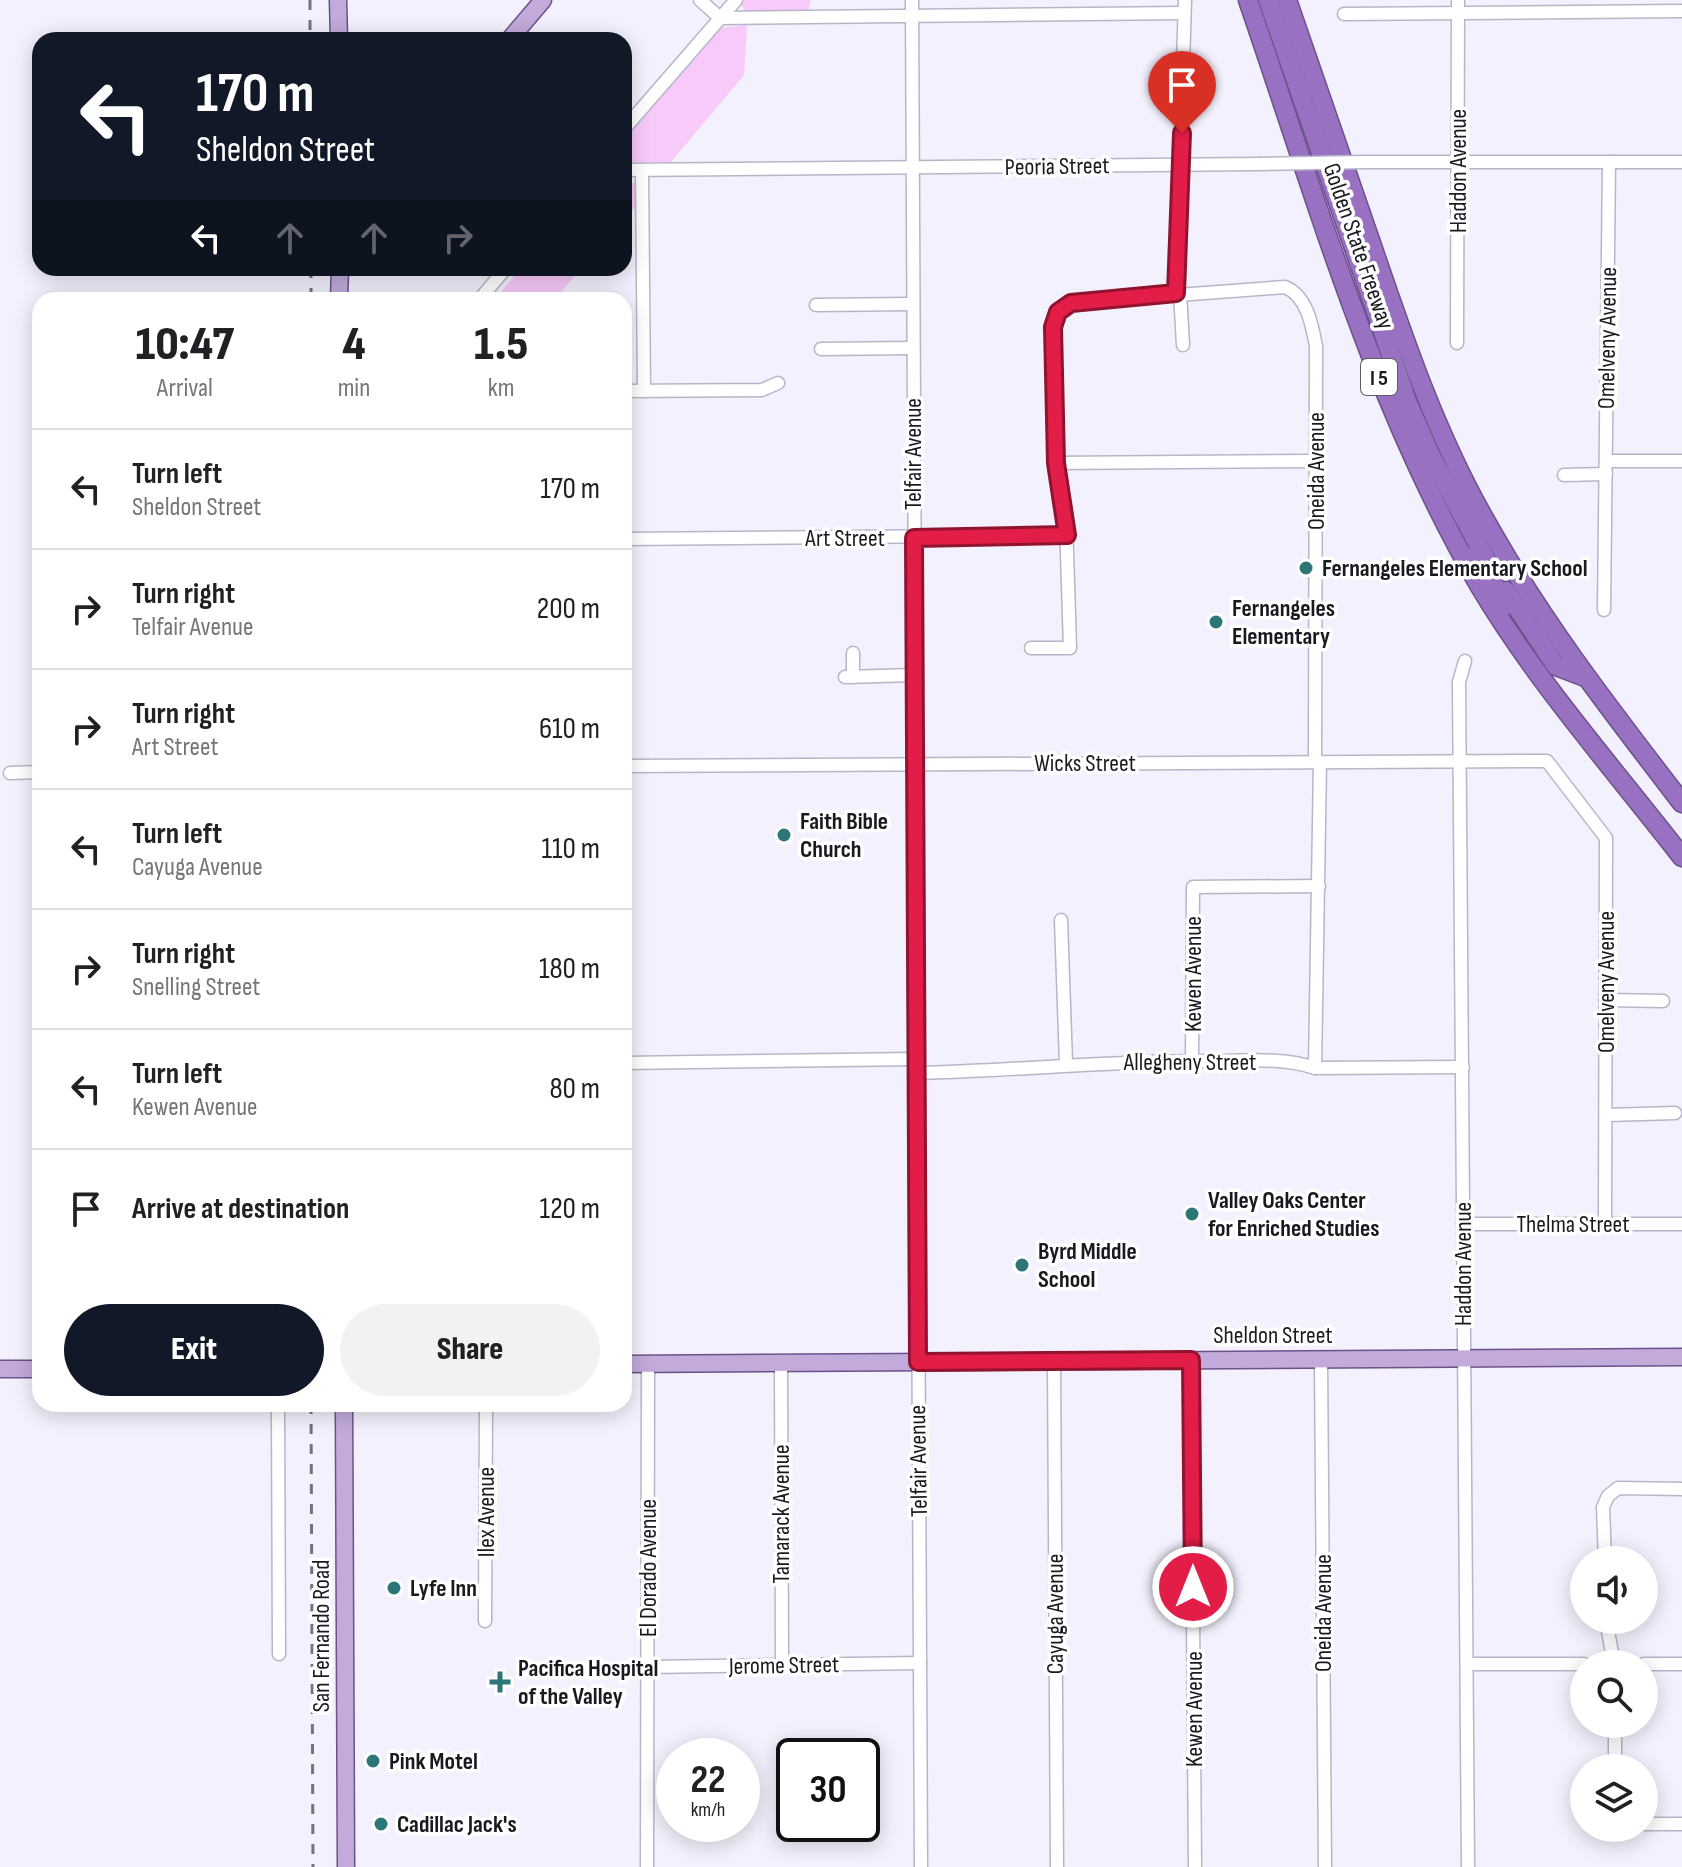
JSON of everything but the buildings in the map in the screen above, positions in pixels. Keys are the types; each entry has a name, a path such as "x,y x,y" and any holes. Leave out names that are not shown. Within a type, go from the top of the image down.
{"highway":[{"name":"Golden State Freeway","path":"1248,0 1380,379 1414,461 1481,587 1577,722 1681,857"},
{"path":"1260,0 1383,354 1415,436 1473,550 1570,695 1577,722"},
{"path":"1268,0 1385,345 1432,458 1489,565 1556,666 1585,677"},
{"name":"Golden State Freeway","path":"1287,0 1415,372 1449,449 1484,519 1585,677 1682,803"},
{"path":"1610,709 1633,723 1682,783"}],"main road":[{"path":"338,0 339,32"},
{"path":"516,32 543,0"},
{"name":"Sheldon Street","path":"632,1364 1682,1357"},
{"path":"0,1369 32,1369"},
{"name":"San Fernando Road","path":"344,1412 346,1867"}],"street":[{"path":"700,0 720,18 1184,6 1178,293 1183,345"},
{"path":"632,120 736,0"},
{"name":"Telfair Avenue","path":"912,0 921,1867"},
{"path":"1344,14 1458,6 1682,11"},
{"name":"Haddon Avenue","path":"1457,343 1458,6"},
{"name":"Omelveny Avenue","path":"1604,610 1609,162"},
{"name":"Peoria Street","path":"632,170 912,169 1182,163 1682,162"},
{"path":"642,170 644,391"},
{"path":"486,292 499,276"},
{"name":"Oneida Avenue","path":"1178,293 1285,287 1295,291 1302,302 1316,346 1319,886 1315,1068"},
{"path":"1031,648 1070,648 1067,535 1056,463 1053,327 1058,312 1071,303 1178,293"},
{"path":"816,305 912,304"},
{"path":"826,353 912,348"},
{"path":"632,391 762,390 778,383"},
{"path":"1056,463 1316,461"},
{"path":"1564,475 1606,467 1682,461"},
{"name":"Art Street","path":"632,539 1067,535"},
{"path":"853,653 849,677 914,675"},
{"name":"Haddon Avenue","path":"1465,661 1459,682 1468,1867"},
{"name":"Wicks Street","path":"632,766 1460,759 1547,761"},
{"name":"Omelveny Avenue","path":"1547,761 1606,838 1605,1224"},
{"path":"10,773 32,772"},
{"name":"Kewen Avenue","path":"1192,1060 1193,887 1319,886"},
{"path":"1061,920 1066,1063"},
{"path":"1605,1000 1663,1001"},
{"path":"632,1063 916,1059"},
{"name":"Allegheny Street","path":"917,1073 1017,1071 1066,1063 1192,1060 1294,1061 1315,1068 1463,1067"},
{"path":"1607,1115 1675,1113"},
{"name":"Thelma Street","path":"1463,1224 1682,1224"},
{"name":"Cayuga Avenue","path":"1054,1360 1057,1867"},
{"name":"Kewen Avenue","path":"1191,1360 1195,1867"},
{"name":"Oneida Avenue","path":"1321,1360 1325,1867"},
{"name":"Tamarack Avenue","path":"781,1363 782,1665"},
{"name":"El Dorado Avenue","path":"647,1867 648,1364"},
{"name":"San Fernando Road","path":"278,1412 279,1654"},
{"name":"Ilex Avenue","path":"485,1621 486,1412"},
{"path":"1604,1546 1603,1507 1608,1496 1618,1488 1682,1489"},
{"name":"Jerome Street","path":"648,1667 920,1663"},
{"path":"1468,1664 1570,1664"},
{"path":"1658,1664 1682,1664"},
{"path":"1658,1824 1682,1824"}],"shaded area":[{"path":"744,0 811,0 808,12 746,12 741,4"},
{"path":"747,25 744,75 671,162 632,162 632,129 720,28"},
{"path":"632,183 636,183 636,206 632,211"},
{"path":"514,276 575,276 561,292 501,292"}],"railway":[{"path":"310,0 310,32"},
{"path":"311,276 311,292"},
{"path":"311,1412 313,1867"}],"place":[{"name":"Fernangeles Elementary School","path":"1306,568"},
{"name":"Fernangeles Elementary","path":"1216,622"},
{"name":"Faith Bible Church","path":"784,835"},
{"name":"Valley Oaks Center for Enriched Studies","path":"1192,1214"},
{"name":"Byrd Middle School","path":"1022,1265"},
{"name":"Lyfe Inn","path":"394,1588"},
{"name":"Pacifica Hospital of the Valley","path":"500,1682"},
{"name":"Pink Motel","path":"373,1761"},
{"name":"Cadillac Jack's","path":"381,1824"}],"route":[{"path":"1182,133 1176,293 1071,303 1058,312 1053,327 1057,479 1067,535 914,538 918,1362 1191,1360 1193,1587"}]}
